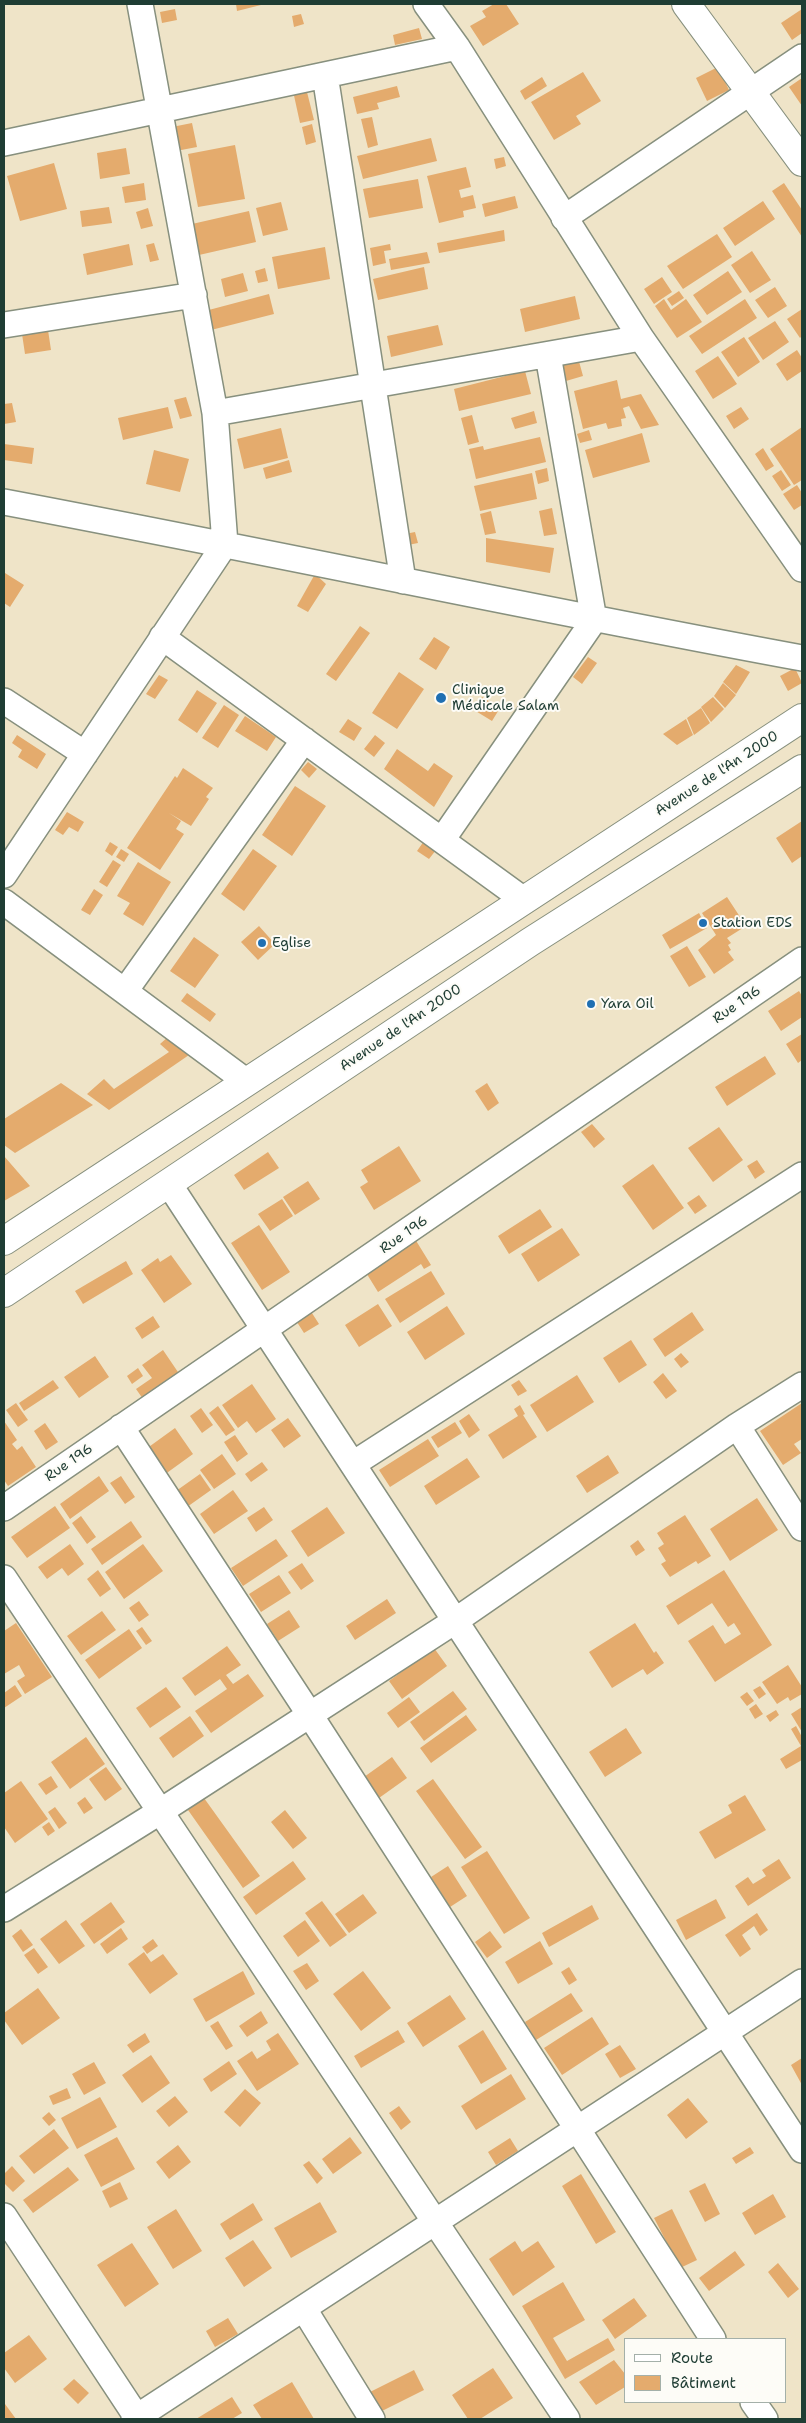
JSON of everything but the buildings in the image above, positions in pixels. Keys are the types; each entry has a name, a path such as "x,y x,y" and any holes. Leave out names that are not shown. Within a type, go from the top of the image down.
{"main road":[{"path":"686,4 802,162"},
{"name":"Avenue de l'An 2000","path":"4,1241 802,718"},
{"name":"Avenue de l'An 2000","path":"4,1293 530,942 802,769"}],"street":[{"path":"4,875 225,544 215,413 140,4"},
{"path":"426,4 457,47 641,338 802,569"},
{"path":"4,143 457,47"},
{"path":"564,218 802,57"},
{"path":"326,75 403,581"},
{"path":"4,325 194,295"},
{"path":"215,413 641,338"},
{"path":"442,840 594,620 548,355"},
{"path":"4,502 225,544 594,620 802,658"},
{"path":"162,638 524,900"},
{"path":"4,701 85,754"},
{"path":"125,991 304,740"},
{"path":"4,902 247,1082"},
{"name":"Rue 196","path":"4,1508 802,960"},
{"path":"353,1464 802,1175"},
{"path":"169,1184 802,2150"},
{"path":"6,1902 161,1811 455,1622 737,1426 802,1385"},
{"path":"737,1426 802,1528"},
{"path":"121,1427 310,1715 712,2338"},
{"path":"4,1578 567,2419"},
{"path":"4,2216 136,2419 725,2035 802,1982"},
{"path":"304,2308 372,2419"},
{"path":"754,2403 764,2419"}],"place":[{"name":"Clinique Médicale Salam","path":"441,698"},
{"name":"Station EDS","path":"703,923"},
{"name":"Eglise","path":"262,943"},
{"name":"Yara Oil","path":"591,1004"}]}
